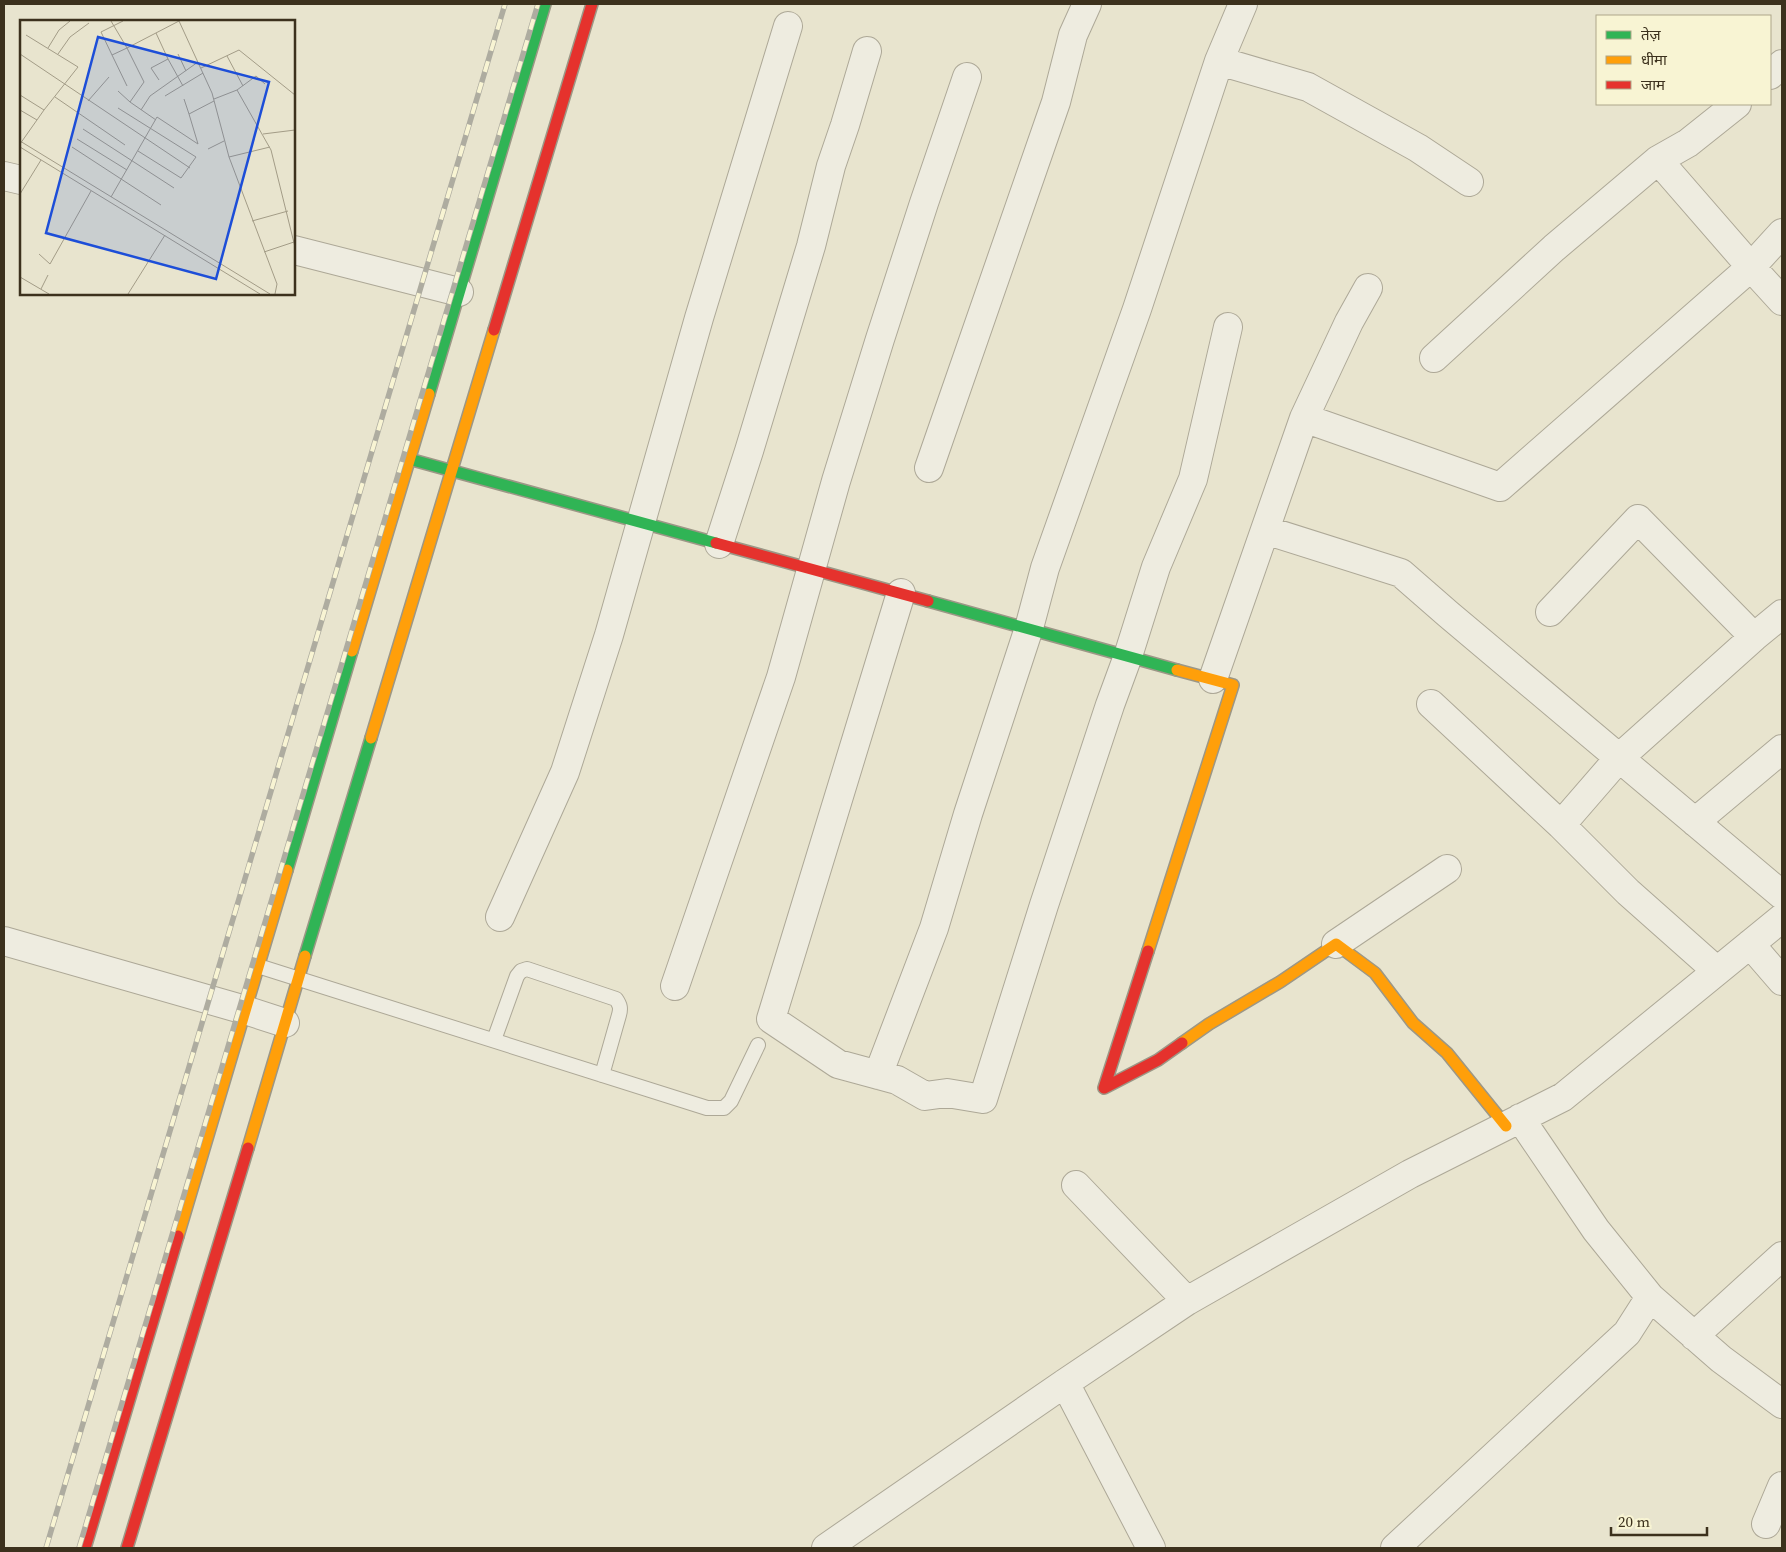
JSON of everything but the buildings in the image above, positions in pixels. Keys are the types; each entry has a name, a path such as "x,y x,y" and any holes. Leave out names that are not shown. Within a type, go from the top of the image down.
{"main road":[{"path":"85,1548 545,4"},
{"path":"127,1548 592,4"},
{"path":"410,460 1234,685 1104,1088 1158,1060 1210,1024 1280,982 1336,944 1375,973 1413,1023 1447,1053 1513,1122"}],"street":[{"path":"928,468 1056,102 1073,35 1087,4"},
{"path":"878,1075 934,928 982,769 1029,628 1045,568 1137,309 1219,61 1243,4"},
{"path":"500,917 565,772 608,635 702,308 788,26"},
{"path":"719,544 750,452 811,246 831,166 867,51"},
{"path":"1219,61 1308,87 1418,148 1469,182"},
{"path":"1771,74 1782,64"},
{"path":"675,986 781,677 836,482 880,339 924,203 968,77"},
{"path":"1434,358 1554,248 1658,160 1688,143 1736,105"},
{"path":"1658,160 1782,301"},
{"path":"4,176 20,180"},
{"path":"1304,418 1500,487 1751,267 1782,233"},
{"path":"295,250 459,292"},
{"path":"1212,679 1304,418 1349,322 1368,288"},
{"path":"901,593 771,1019 838,1064 897,1080 925,1096 947,1093 983,1099 1047,896 1156,568 1193,479 1228,327"},
{"path":"1550,612 1638,519 1754,638"},
{"path":"1265,530 1401,573 1782,895"},
{"path":"1561,825 1619,758 1782,614"},
{"path":"1431,704 1561,825 1628,892 1717,971"},
{"path":"1695,822 1782,748"},
{"path":"1336,944 1447,869"},
{"path":"826,1548 1064,1383 1187,1301 1410,1174 1563,1096 1782,918"},
{"path":"4,940 285,1023"},
{"path":"1750,944 1782,981"},
{"path":"1513,1122 1596,1230 1650,1296 1721,1359 1782,1404"},
{"path":"1076,1185 1187,1301"},
{"path":"1694,1336 1782,1256"},
{"path":"1395,1548 1627,1332 1650,1296"},
{"path":"1064,1383 1151,1548"},
{"path":"1766,1524 1782,1486"}],"lane":[{"path":"258,966 708,1108 724,1108 731,1101 758,1045"},
{"path":"494,1040 517,976 521,971 527,969 616,999 620,1004 621,1008 602,1075"}],"railway":[{"path":"46,1548 505,4"},
{"path":"79,1548 538,4"}],"traffic: fast":[{"path":"429,394 545,4"},
{"path":"409,459 716,543"},
{"path":"928,601 1177,670"},
{"path":"287,870 352,651"},
{"path":"305,956 371,738"}],"traffic: slow":[{"path":"371,738 494,330"},
{"path":"352,651 429,394"},
{"path":"1148,951 1233,685 1177,670"},
{"path":"178,1236 287,870"},
{"path":"1182,1043 1209,1024 1280,982 1336,944 1375,973 1413,1023 1447,1053 1506,1126"},
{"path":"248,1148 305,956"}],"traffic: jam":[{"path":"494,330 592,4"},
{"path":"716,543 928,601"},
{"path":"1148,951 1104,1088 1158,1060 1182,1043"},
{"path":"127,1548 248,1148"},
{"path":"85,1548 178,1236"}]}
